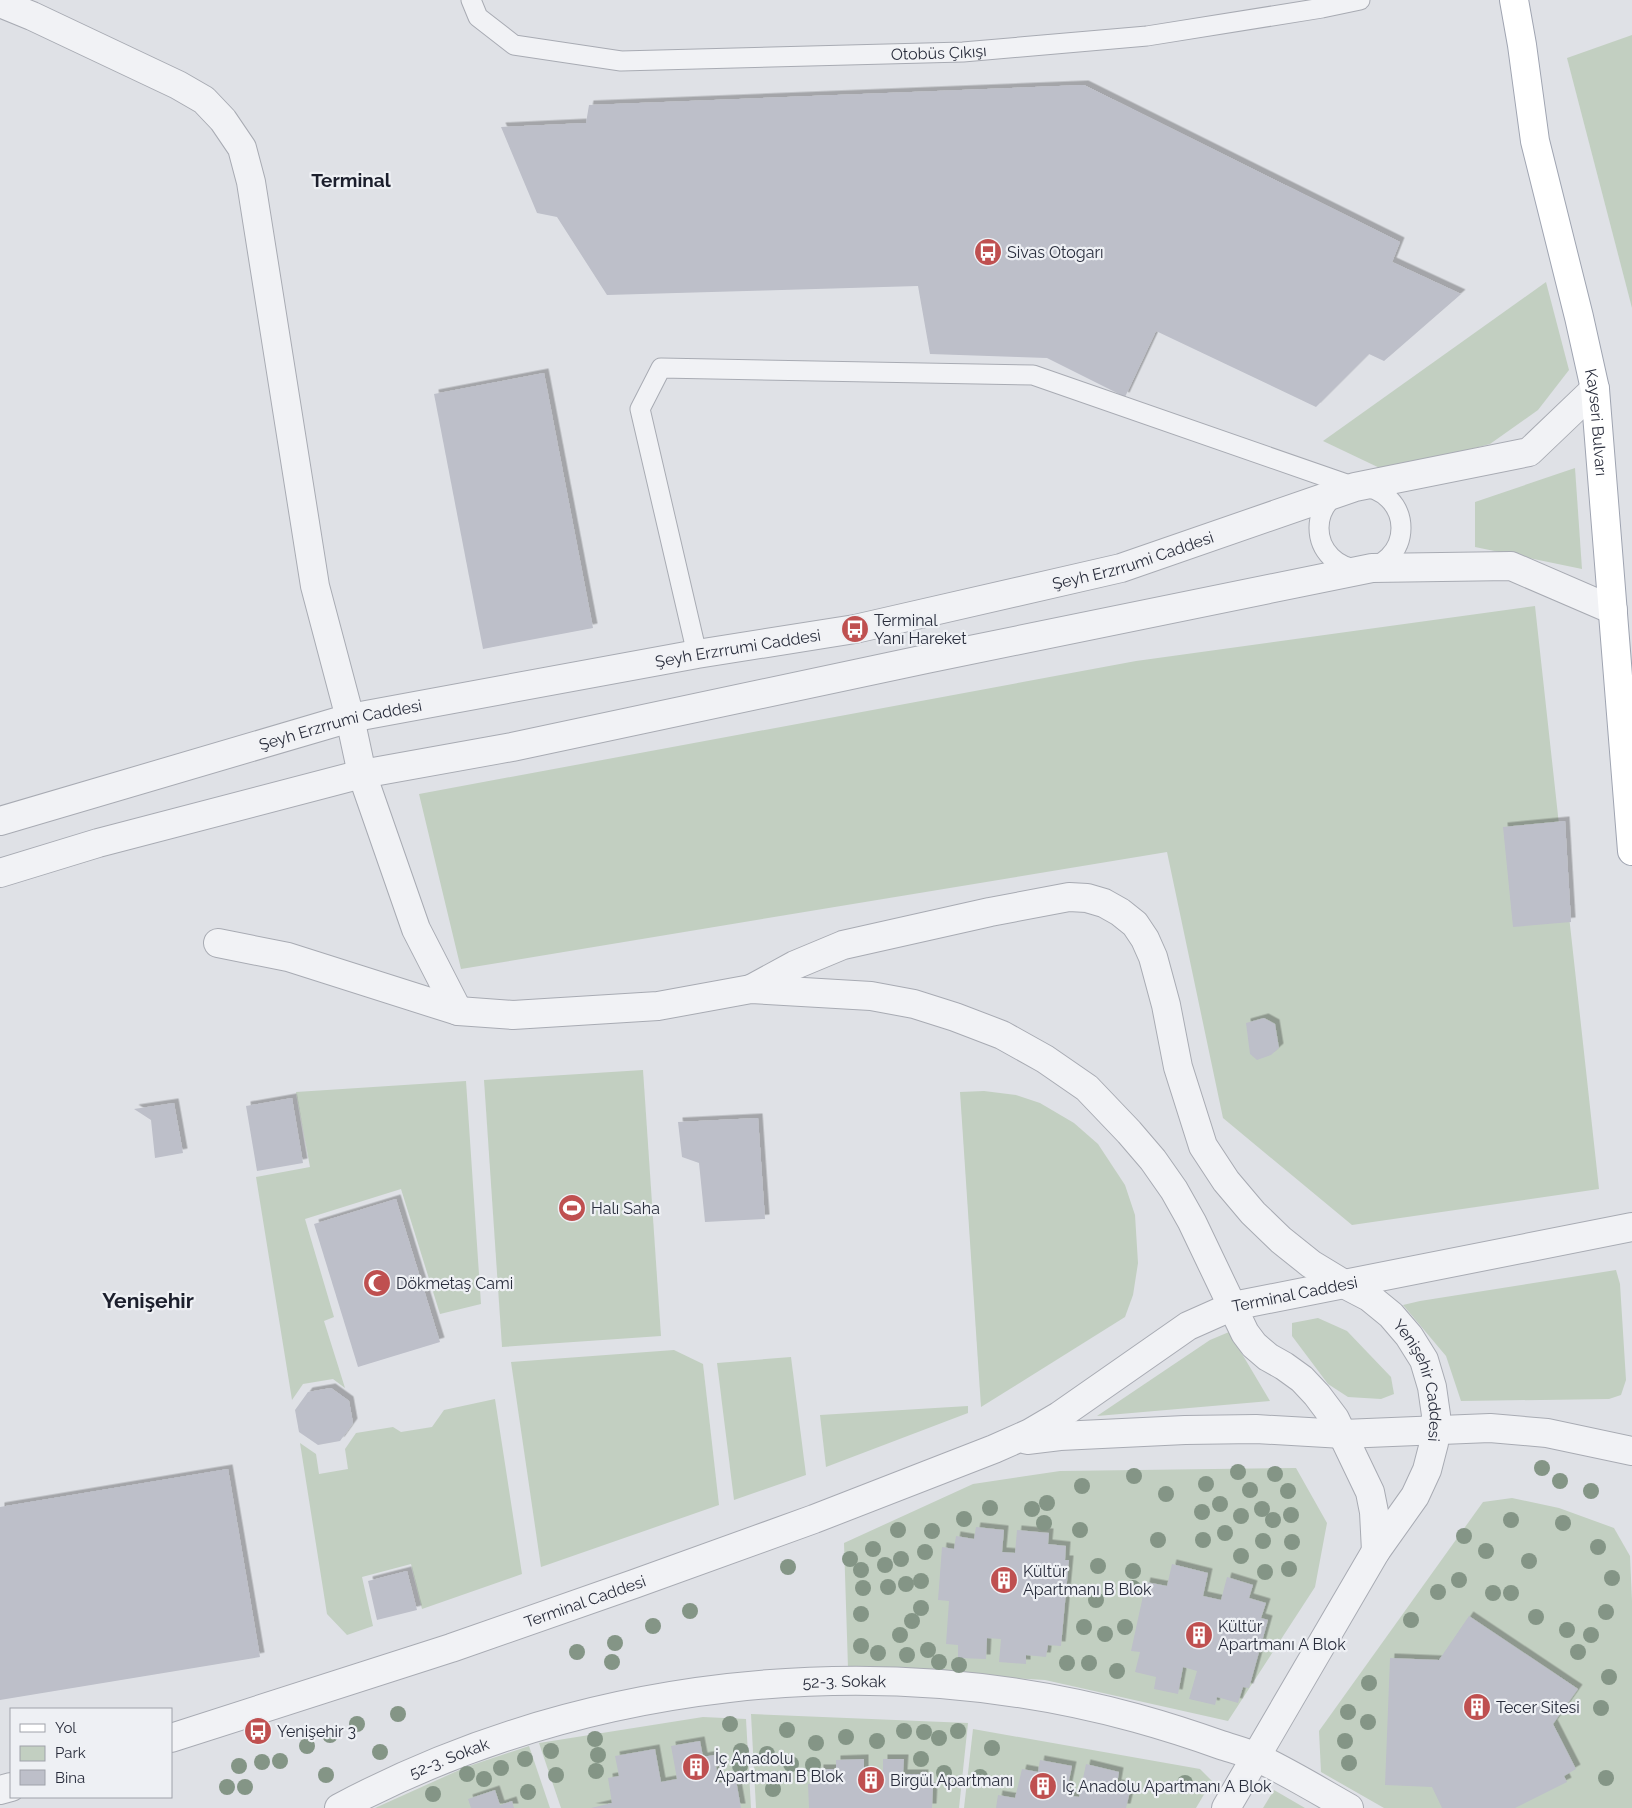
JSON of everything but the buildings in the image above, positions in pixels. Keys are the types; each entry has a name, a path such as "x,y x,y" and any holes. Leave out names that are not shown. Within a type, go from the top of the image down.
{"main road":[{"name":"Kayseri Bulvarı","path":"1514,0 1535,141 1595,389 1632,851"}],"street":[{"path":"0,3 32,16 152,73 204,100 223,120 242,148 251,182 315,586 350,718 362,774 416,929 458,1011"},
{"name":"Şeyh Erzrrumi Caddesi","path":"0,821 350,718 697,654 855,629 1121,568 1355,487 1529,452 1595,389"},
{"path":"0,873 98,843 362,774 512,746 936,656 1372,568 1511,566 1613,610"},
{"name":"Yenişehir Caddesi","path":"751,989 795,964 843,945 990,912 1069,897 1087,898 1104,903 1120,912 1135,924 1145,939 1152,956 1166,1005 1178,1068 1203,1146 1226,1181 1253,1213 1281,1240 1311,1264 1369,1297 1391,1315 1410,1336 1424,1360 1432,1387 1436,1415 1434,1443 1427,1470 1415,1496 1376,1551 1226,1808"},
{"path":"218,943 288,957 458,1011 513,1016 658,1006 751,989 871,996 914,1004 1002,1035 1046,1059 1086,1088 1153,1160 1174,1190 1192,1222 1245,1333 1254,1345 1268,1357 1292,1371 1312,1390 1335,1419 1370,1492 1374,1512 1376,1551"},
{"name":"Terminal Caddesi","path":"172,1738 452,1648 606,1594 805,1522 994,1449 1030,1433 1059,1416 1188,1326 1233,1306 1632,1227"},
{"name":"Terminal Caddesi","path":"994,1449 1044,1437 1175,1430 1256,1429 1343,1434 1490,1428 1547,1433 1632,1451"},
{"name":"52-3. Sokak","path":"339,1808 435,1762 504,1736 575,1716 647,1700 704,1691 800,1682 876,1681 953,1685 1030,1695 1105,1710 1160,1725 1255,1757 1349,1808"}],"lane":[{"name":"Otobüs Çıkışı","path":"471,0 478,17 514,45 621,60 963,52 1147,36 1322,8 1360,0"},
{"path":"697,654 640,409 661,368 1033,376 1355,487 1368,487 1381,492 1392,501 1398,513 1401,526 1400,540 1394,552 1384,561 1372,568 1358,570 1333,560 1324,549 1319,537 1322,509 1330,498 1355,487"}],"green space":[{"path":"1632,35 1632,308 1567,58"},
{"path":"1546,282 1569,370 1538,410 1490,444 1386,471 1323,441"},
{"path":"1575,468 1582,569 1475,547 1475,502"},
{"path":"1535,606 1599,1189 1352,1225 1223,1118 1167,852 461,969 419,794 1136,661"},
{"name":"Halı Saha","path":"643,1070 661,1336 502,1347 484,1080"},
{"path":"466,1081 481,1304 440,1314 401,1189 305,1219 334,1317 324,1321 345,1388 333,1379 303,1384 292,1400 256,1177 310,1167 296,1092"},
{"path":"984,1091 1016,1095 1040,1103 1074,1123 1098,1144 1125,1185 1135,1215 1138,1263 1133,1295 1125,1317 981,1407 960,1092"},
{"path":"1616,1270 1620,1284 1626,1380 1621,1395 1609,1399 1461,1401 1446,1356 1403,1305 1420,1301"},
{"path":"1318,1318 1347,1331 1391,1377 1394,1394 1381,1399 1348,1397 1328,1384 1292,1336 1292,1323"},
{"path":"1229,1332 1270,1401 1097,1416 1210,1340"},
{"path":"674,1350 703,1364 719,1505 541,1567 511,1362"},
{"path":"791,1357 806,1475 734,1500 717,1363"},
{"path":"495,1399 522,1574 422,1609 411,1564 362,1577 373,1626 347,1635 327,1614 300,1443 316,1454 319,1474 348,1469 345,1449 356,1433 393,1427 401,1432 432,1427 444,1410"},
{"path":"968,1406 968,1413 826,1467 820,1415"},
{"path":"1296,1468 1327,1523 1315,1587 1228,1721 1045,1680 848,1668 844,1543 973,1484 1060,1471"},
{"path":"1512,1498 1559,1508 1614,1528 1630,1556 1632,1601 1632,1808 1384,1808 1321,1772 1319,1731 1483,1502"},
{"path":"751,1714 968,1723 959,1808 756,1808"},
{"path":"703,1717 746,1719 751,1808 561,1808 539,1743"},
{"path":"973,1729 1200,1769 1212,1781 1196,1808 964,1808"},
{"path":"529,1746 550,1808 375,1808 466,1767"},
{"path":"1274,1790 1305,1808 1263,1808"}],"place":[{"name":"Sivas Otogarı","path":"988,252"},
{"name":"Terminal Yanı Hareket","path":"855,629"},
{"name":"Halı Saha","path":"572,1208"},
{"name":"Dökmetaş Cami","path":"377,1283"},
{"name":"Kültür Apartmanı B Blok","path":"1004,1580"},
{"name":"Kültür Apartmanı A Blok","path":"1199,1635"},
{"name":"Tecer Sitesi","path":"1477,1707"},
{"name":"Yenişehir 3","path":"258,1731"},
{"name":"İç Anadolu Apartmanı B Blok","path":"696,1767"},
{"name":"Birgül Apartmanı","path":"871,1780"},
{"name":"İç Anadolu Apartmanı A Blok","path":"1043,1786"}],"district":[{"name":"Terminal","path":"351,180"},
{"name":"Yenişehir","path":"148,1300"}]}
